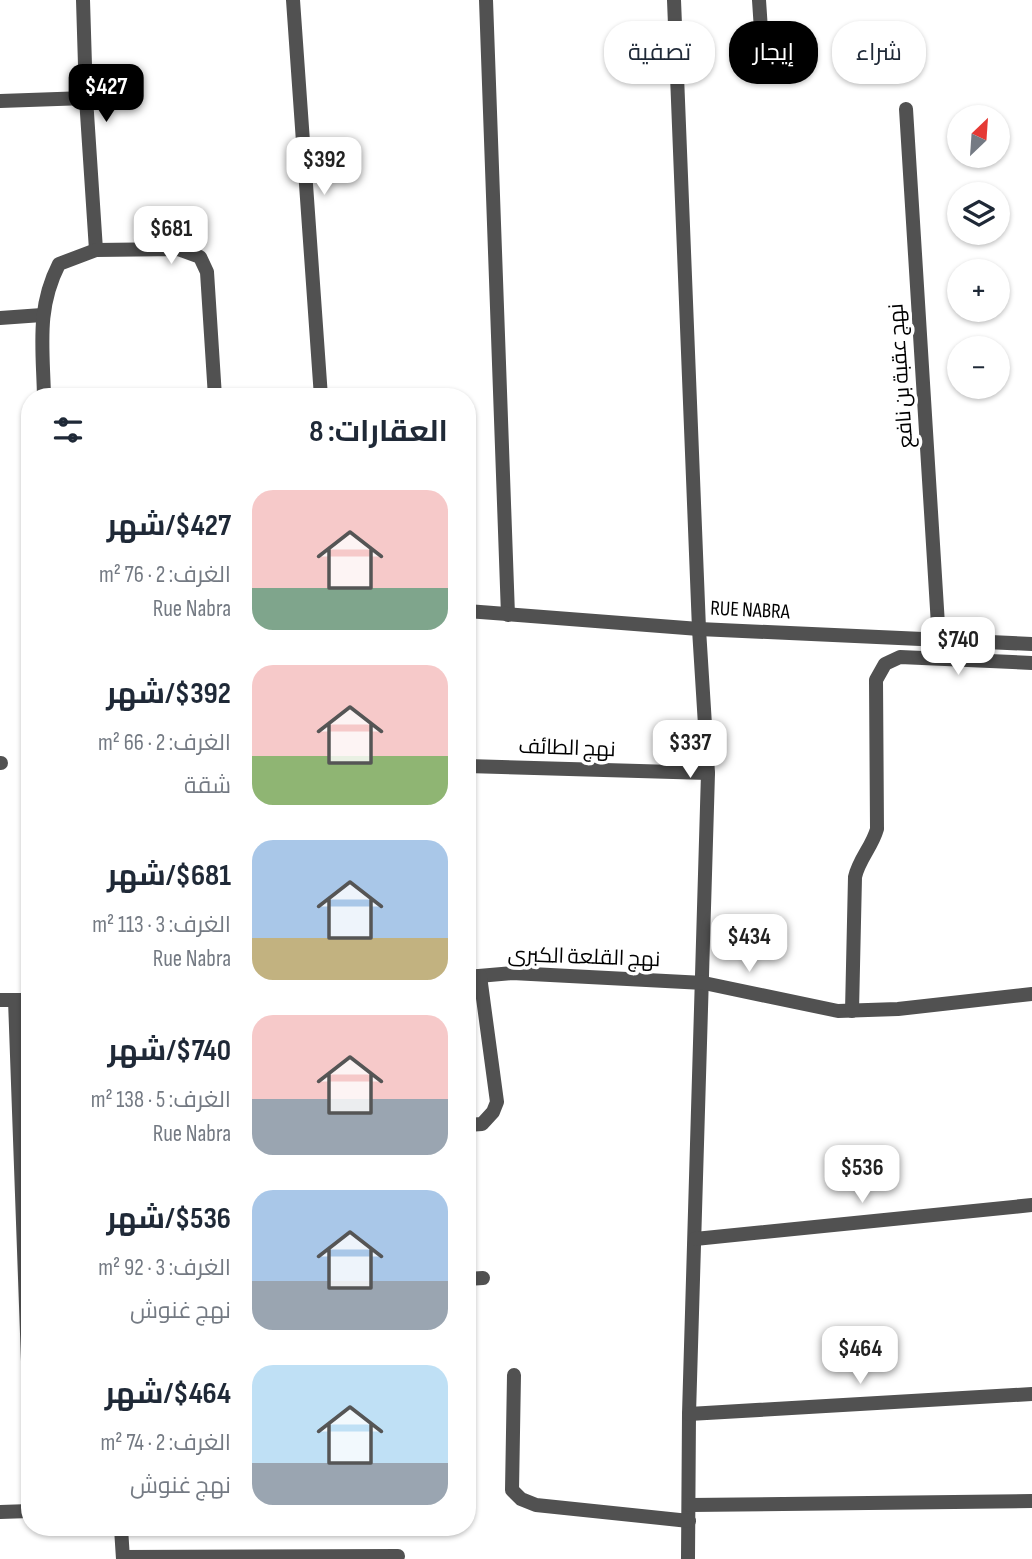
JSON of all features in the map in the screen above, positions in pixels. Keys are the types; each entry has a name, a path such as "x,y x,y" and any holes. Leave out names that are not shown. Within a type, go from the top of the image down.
{"street":[{"path":"83,0 96,250"},
{"path":"293,0 320,388"},
{"path":"486,0 508,615"},
{"path":"674,0 699,629 708,773 704,983 689,1414 688,1559"},
{"path":"759,0 760,21"},
{"path":"0,101 86,98"},
{"name":"نهج عقبة بن نافع","path":"906,109 939,641"},
{"path":"44,388 42,315 49,284 59,264 96,250 178,249 200,257 207,272 215,388"},
{"path":"0,318 42,315"},
{"name":"RUE NABRA","path":"476,612 699,629 1032,644"},
{"path":"852,1011 855,877 861,858 874,839 877,829 876,680 885,664 900,657 1032,663"},
{"name":"نهج الطائف","path":"476,766 708,773"},
{"name":"نهج القلعة الكبرى","path":"476,977 512,973 704,983 838,1011 898,1009 1032,994"},
{"path":"476,993 496,1102 494,1112 482,1124 476,1124"},
{"path":"15,1000 21,1116"},
{"path":"695,1239 1032,1205"},
{"path":"476,1278 483,1278"},
{"path":"514,1375 512,1490 521,1499 536,1505 689,1521"},
{"path":"689,1414 1032,1394"},
{"path":"690,1505 1032,1501"},
{"path":"0,1512 21,1511"},
{"path":"122,1536 123,1558 398,1556"}]}
